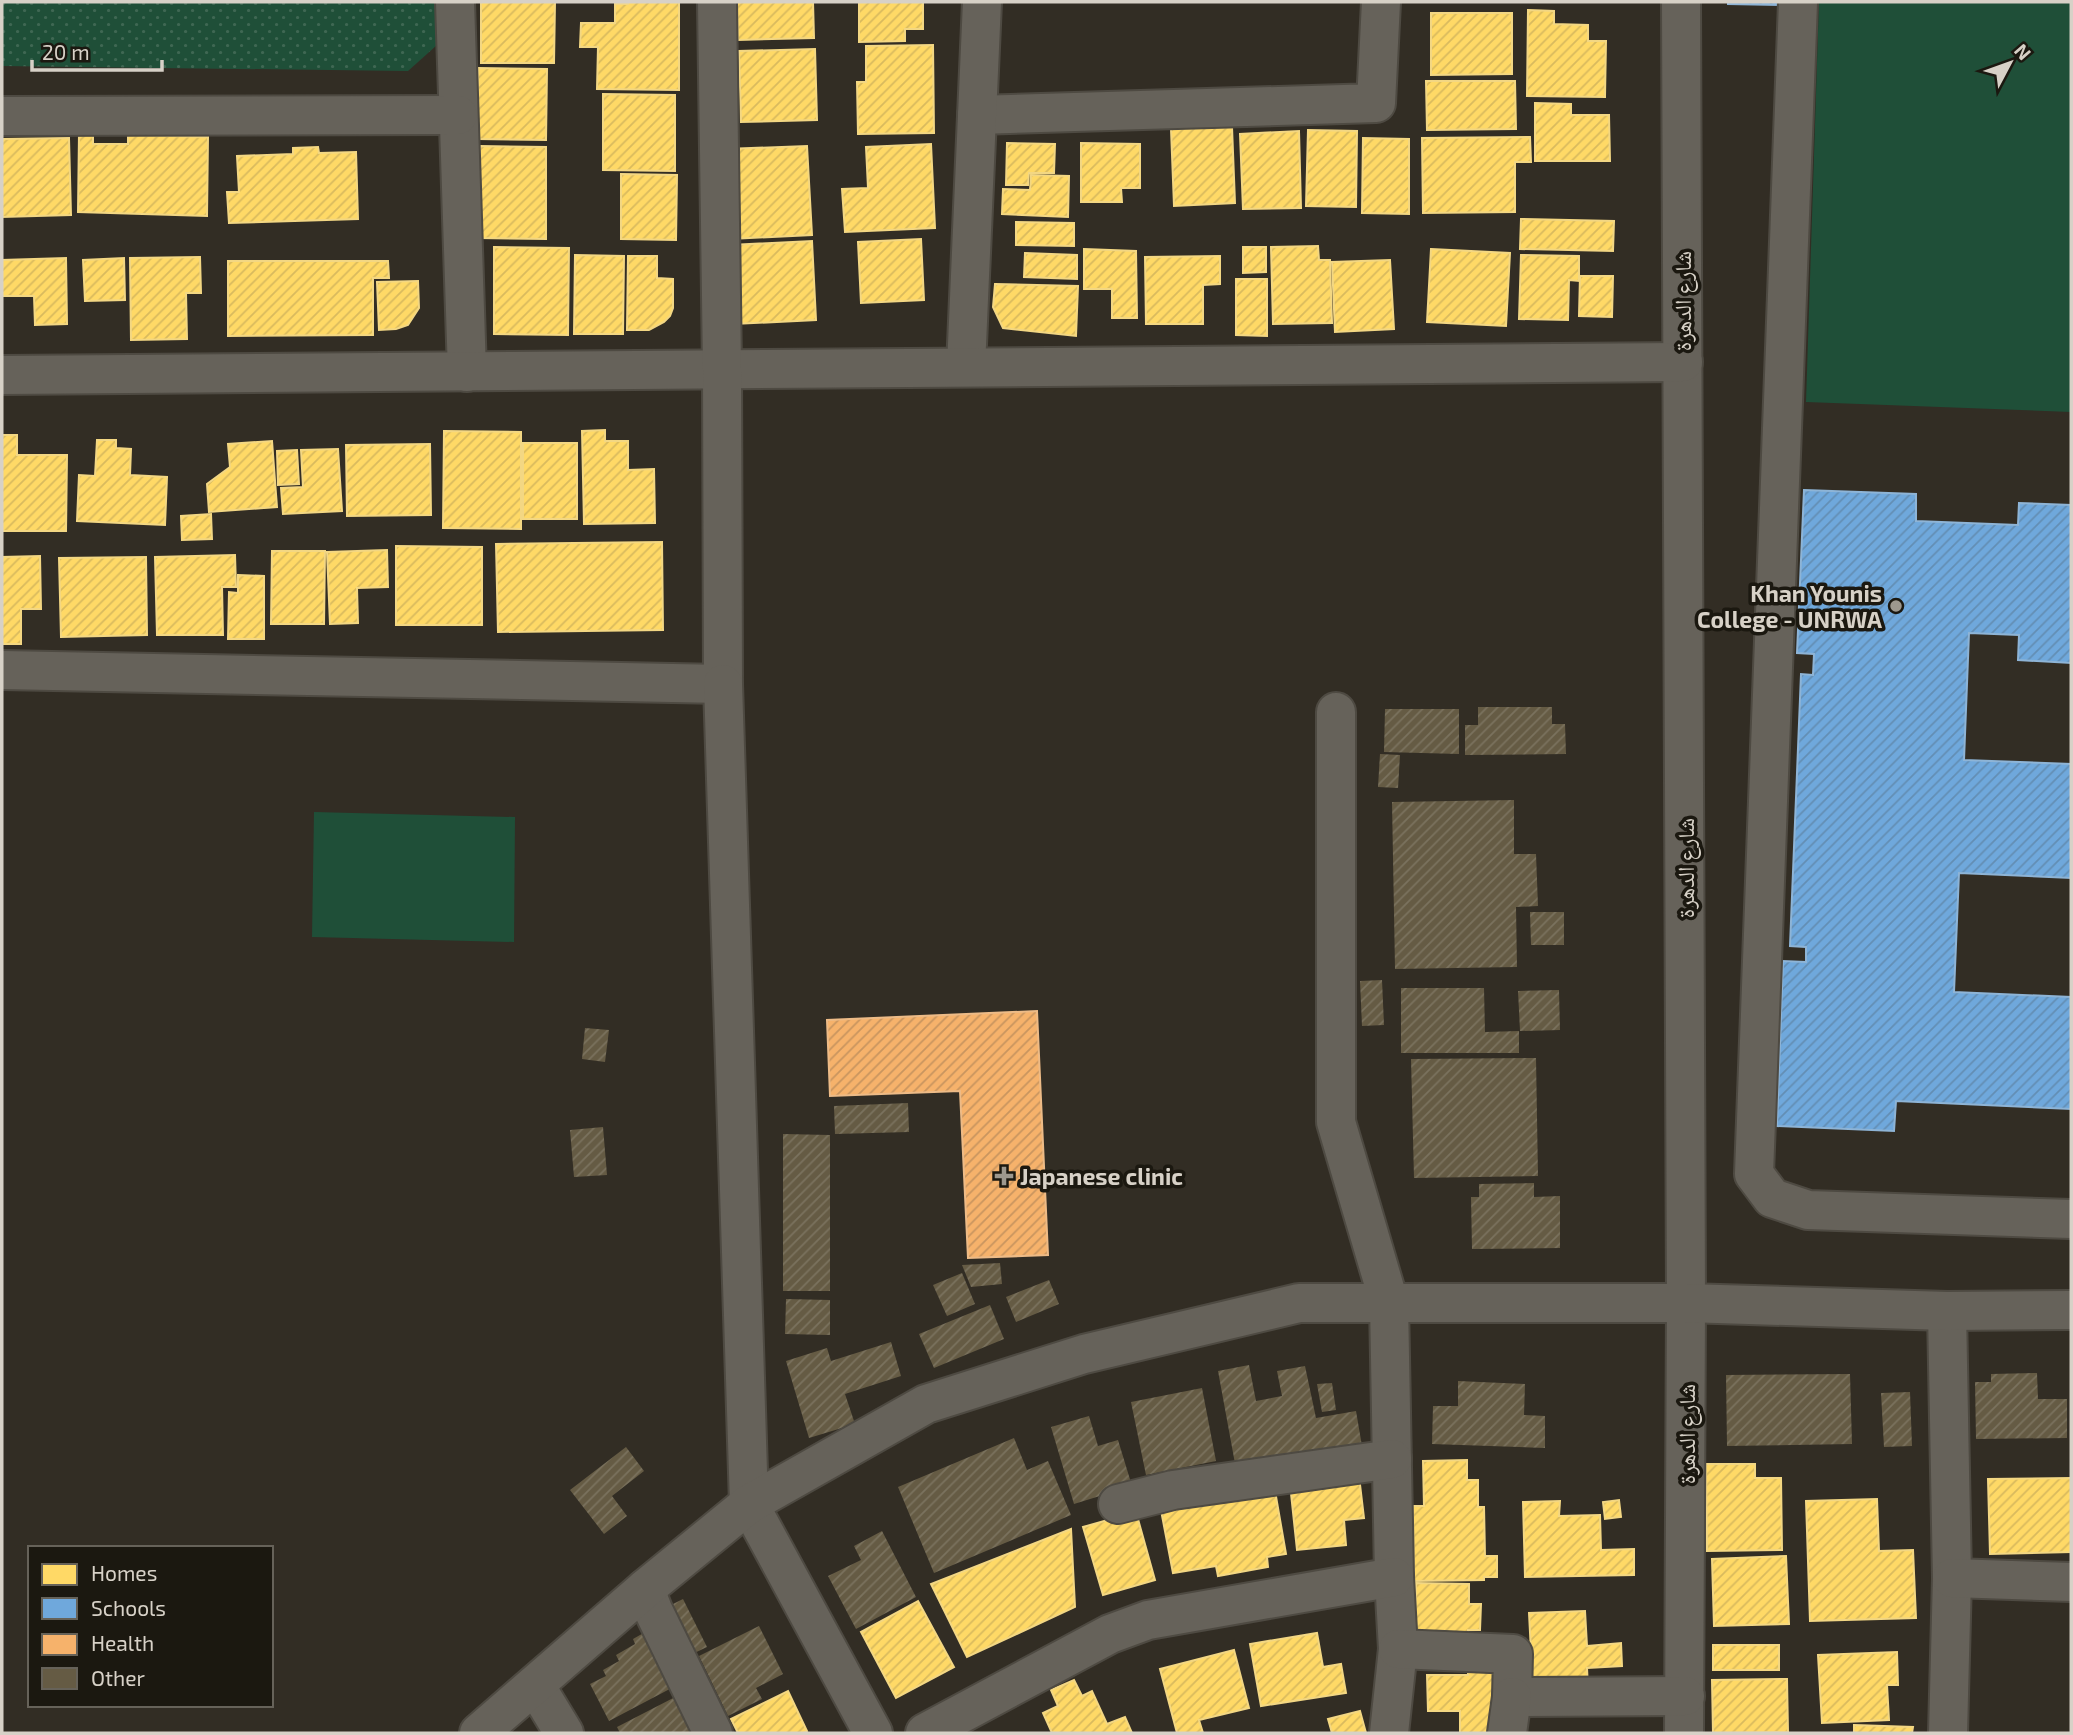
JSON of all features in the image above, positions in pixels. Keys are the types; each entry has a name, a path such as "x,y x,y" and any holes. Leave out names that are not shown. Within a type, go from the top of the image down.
{"street":[{"path":"455,2 467,372"},
{"path":"717,2 723,684 749,1504 873,1733"},
{"path":"966,368 982,2"},
{"path":"977,115 1376,103 1381,2"},
{"name":"شارع الدهرة","path":"1681,2 1686,1303 1684,1715"},
{"path":"1798,2 1754,1174 1772,1198 1808,1210 2071,1219"},
{"path":"2,116 458,115"},
{"path":"2,375 1683,362"},
{"path":"2,670 723,684"},
{"path":"1336,712 1336,1122 1389,1302 1394,1577 1398,1649 1389,1733"},
{"path":"479,1733 645,1589 749,1504 926,1404 1084,1354 1299,1303 1686,1303 1947,1311 2071,1310"},
{"path":"1947,1311 1952,1578 1948,1733"},
{"path":"1118,1504 1174,1490 1392,1459"},
{"path":"925,1733 1110,1634 1148,1620 1394,1577"},
{"path":"1952,1578 2071,1582"},
{"path":"645,1589 713,1733"},
{"path":"1398,1649 1513,1654 1509,1715 1684,1715"},
{"path":"534,1685 564,1733"}],"green space":[{"path":"2,2 435,2 437,45 408,71 2,66"},
{"path":"1819,2 2071,2 2071,412 1806,402"},
{"path":"314,812 515,817 514,942 312,937"}],"building: Homes":[{"path":"481,2 555,2 554,63 481,63"},
{"path":"679,2 679,90 597,89 598,47 580,47 581,23 615,23 615,4"},
{"path":"737,2 813,2 814,38 738,40"},
{"path":"859,2 923,2 923,29 905,29 905,41 859,42"},
{"path":"1528,10 1554,11 1554,24 1588,25 1588,41 1606,41 1605,97 1527,96"},
{"path":"1431,13 1512,13 1512,74 1431,75"},
{"path":"933,45 934,133 858,134 857,82 866,82 866,46"},
{"path":"815,49 817,120 741,122 739,51"},
{"path":"478,68 547,69 546,140 478,139"},
{"path":"1426,81 1515,81 1516,129 1427,130"},
{"path":"603,94 675,95 675,171 603,170"},
{"path":"1535,103 1571,104 1571,115 1609,115 1610,161 1535,161"},
{"path":"1232,127 1235,203 1174,206 1171,129"},
{"path":"1308,130 1357,131 1356,207 1306,206"},
{"path":"1299,131 1301,208 1243,209 1240,134"},
{"path":"79,134 93,134 93,144 128,144 128,135 208,137 207,216 78,212"},
{"path":"1530,137 1531,162 1515,162 1515,212 1423,213 1422,138"},
{"path":"69,138 71,215 2,217 2,139"},
{"path":"1363,138 1409,139 1409,214 1362,213"},
{"path":"1007,143 1055,144 1054,173 1029,173 1028,185 1006,185"},
{"path":"1081,143 1140,144 1140,188 1121,188 1122,202 1081,202"},
{"path":"931,144 935,228 845,232 842,189 868,188 866,147"},
{"path":"480,146 546,147 546,239 480,238"},
{"path":"807,146 812,235 731,239 726,149"},
{"path":"318,147 319,153 356,152 358,219 229,223 227,192 239,192 237,156 293,154 293,148"},
{"path":"621,174 677,175 676,240 621,239"},
{"path":"1031,175 1069,176 1068,217 1002,214 1003,189 1030,190"},
{"path":"1521,219 1614,221 1613,251 1520,249"},
{"path":"1016,222 1074,223 1074,246 1016,245"},
{"path":"921,239 924,300 861,303 858,242"},
{"path":"812,241 816,320 734,324 731,245"},
{"path":"1318,246 1319,260 1330,260 1332,323 1273,324 1271,247"},
{"path":"494,247 569,248 568,335 494,334"},
{"path":"1243,247 1266,247 1266,272 1243,273"},
{"path":"1084,249 1136,251 1137,318 1112,318 1112,289 1084,289"},
{"path":"1431,249 1510,253 1506,326 1427,322"},
{"path":"1025,253 1077,255 1077,279 1024,277"},
{"path":"575,255 624,256 623,334 574,334"},
{"path":"1521,255 1579,256 1579,281 1569,280 1568,320 1519,319"},
{"path":"628,256 657,256 657,278 673,279 673,308 670,316 649,330 627,330"},
{"path":"1220,256 1220,284 1203,285 1203,324 1146,324 1145,257"},
{"path":"200,257 201,293 186,293 187,339 131,340 130,258"},
{"path":"66,258 67,324 35,325 34,296 2,296 2,260"},
{"path":"124,258 125,300 85,301 83,260"},
{"path":"1390,260 1394,329 1335,332 1332,262"},
{"path":"228,261 388,261 389,278 373,278 373,335 228,336"},
{"path":"1580,276 1613,276 1612,317 1579,316"},
{"path":"1236,279 1267,279 1267,336 1236,335"},
{"path":"418,281 419,308 408,325 379,330 377,282"},
{"path":"995,284 1078,286 1076,336 1003,328 993,307"},
{"path":"605,430 605,441 628,441 628,470 654,469 655,523 584,524 582,431"},
{"path":"444,431 521,432 521,529 443,528"},
{"path":"2,435 17,435 17,455 67,455 66,531 2,531"},
{"path":"97,440 116,440 116,448 131,449 130,475 167,477 165,525 77,521 79,475 95,476"},
{"path":"272,441 277,507 209,512 207,484 230,467 228,444"},
{"path":"523,443 577,443 577,519 523,519"},
{"path":"430,444 431,515 347,516 346,445"},
{"path":"338,449 342,511 283,514 281,488 303,487 301,450"},
{"path":"297,450 299,484 278,485 277,451"},
{"path":"211,514 212,539 182,540 181,516"},
{"path":"662,542 663,630 498,632 496,544"},
{"path":"396,546 482,547 482,625 396,625"},
{"path":"387,550 388,587 357,588 358,623 330,624 327,552"},
{"path":"272,551 325,551 324,624 271,624"},
{"path":"235,555 236,587 222,587 223,635 157,635 155,557"},
{"path":"40,556 41,609 21,609 21,644 2,644 2,557"},
{"path":"146,557 147,635 61,637 59,558"},
{"path":"238,575 264,576 264,639 228,639 229,592 238,593"},
{"path":"1467,1460 1467,1480 1478,1480 1478,1507 1484,1507 1485,1556 1497,1556 1497,1577 1484,1577 1484,1580 1414,1581 1413,1506 1424,1506 1423,1461"},
{"path":"1706,1464 1755,1464 1755,1478 1781,1478 1782,1550 1707,1551"},
{"path":"1359,1476 1364,1518 1344,1520 1346,1545 1297,1550 1290,1484"},
{"path":"2071,1478 2071,1552 1990,1554 1988,1479"},
{"path":"1274,1485 1286,1554 1267,1557 1268,1567 1218,1576 1216,1566 1173,1573 1160,1505"},
{"path":"1877,1499 1879,1551 1913,1550 1916,1618 1810,1621 1806,1501"},
{"path":"1619,1500 1621,1517 1605,1519 1603,1502"},
{"path":"1560,1501 1559,1516 1600,1515 1601,1550 1634,1549 1634,1575 1525,1577 1523,1502"},
{"path":"1136,1512 1155,1580 1103,1595 1083,1527"},
{"path":"1071,1529 1075,1607 967,1657 931,1584"},
{"path":"1786,1556 1789,1624 1714,1626 1712,1559"},
{"path":"1416,1583 1469,1584 1469,1604 1481,1604 1480,1630 1468,1630 1468,1647 1415,1645"},
{"path":"918,1601 954,1667 896,1698 861,1632"},
{"path":"1585,1611 1587,1646 1621,1643 1622,1666 1587,1668 1588,1688 1533,1691 1529,1613"},
{"path":"1317,1633 1323,1667 1341,1664 1346,1693 1261,1706 1250,1644"},
{"path":"1713,1645 1779,1645 1779,1670 1713,1670"},
{"path":"1234,1650 1249,1708 1199,1720 1203,1733 1177,1733 1160,1669"},
{"path":"1897,1652 1898,1685 1887,1685 1889,1720 1822,1723 1818,1655"},
{"path":"1468,1658 1499,1658 1500,1733 1460,1733 1460,1711 1428,1711 1427,1675 1468,1675"},
{"path":"1787,1679 1788,1732 1713,1733 1712,1680"},
{"path":"1074,1680 1082,1696 1092,1691 1107,1724 1125,1717 1132,1733 1052,1733 1043,1713 1058,1706 1051,1690"},
{"path":"788,1691 807,1731 738,1733 731,1719"},
{"path":"1360,1711 1366,1733 1332,1733 1328,1719"},
{"path":"1854,1725 1913,1727 1912,1733 1854,1733"}],"building: Schools":[{"path":"1785,2 1785,5 1728,4"},
{"path":"1804,490 1916,494 1916,521 2018,525 2019,503 2071,505 2071,663 2018,660 2019,635 1969,633 1964,760 2071,764 2071,878 1959,873 1954,992 2071,997 2071,1109 1896,1101 1894,1131 1777,1126 1783,961 1806,962 1806,947 1790,946 1801,674 1813,675 1814,654 1797,653"}],"building: Health":[{"name":"Japanese clinic","path":"1037,1011 1048,1255 968,1258 960,1091 830,1096 827,1020"}],"building: Other":[{"path":"1478,707 1552,707 1552,724 1565,724 1566,754 1465,755 1465,725 1478,725"},
{"path":"1385,709 1459,709 1459,754 1384,752"},
{"path":"1380,754 1400,755 1398,788 1378,787"},
{"path":"1514,800 1514,854 1536,854 1538,906 1516,907 1517,967 1395,969 1392,802"},
{"path":"1530,912 1564,912 1564,945 1531,945"},
{"path":"1382,980 1384,1025 1362,1026 1360,981"},
{"path":"1401,988 1484,988 1485,1032 1519,1031 1519,1053 1401,1053"},
{"path":"1559,990 1560,1030 1520,1031 1518,991"},
{"path":"585,1028 609,1030 605,1062 582,1059"},
{"path":"1536,1058 1538,1176 1414,1178 1411,1059"},
{"path":"908,1103 909,1132 835,1134 834,1106"},
{"path":"603,1127 607,1175 574,1177 570,1130"},
{"path":"783,1134 830,1135 830,1291 783,1291"},
{"path":"1534,1183 1534,1197 1560,1196 1560,1248 1472,1249 1471,1197 1479,1197 1479,1184"},
{"path":"1000,1263 1002,1284 971,1287 962,1265"},
{"path":"962,1273 975,1304 947,1316 933,1285"},
{"path":"1049,1280 1059,1304 1016,1322 1006,1297"},
{"path":"786,1299 830,1300 830,1335 785,1334"},
{"path":"990,1305 1004,1339 934,1368 919,1334"},
{"path":"891,1342 901,1376 845,1394 855,1424 809,1438 786,1361 827,1348 831,1361"},
{"path":"1249,1365 1256,1401 1282,1396 1277,1371 1305,1366 1316,1418 1356,1411 1362,1446 1236,1469 1218,1371"},
{"path":"2037,1373 2038,1399 2067,1399 2067,1438 1976,1439 1975,1382 1991,1382 1991,1374"},
{"path":"1850,1374 1852,1444 1727,1446 1726,1375"},
{"path":"1458,1381 1525,1384 1524,1415 1545,1416 1545,1448 1432,1444 1433,1406 1458,1406"},
{"path":"1332,1383 1336,1410 1322,1412 1317,1384"},
{"path":"1202,1388 1216,1461 1146,1475 1131,1402"},
{"path":"1910,1392 1912,1446 1884,1447 1881,1393"},
{"path":"1089,1416 1098,1446 1118,1440 1132,1486 1074,1504 1051,1427"},
{"path":"1014,1438 1027,1470 1048,1461 1071,1515 934,1573 898,1487"},
{"path":"626,1447 644,1471 612,1496 627,1516 604,1534 570,1490"},
{"path":"882,1531 916,1597 856,1629 828,1576 861,1560 854,1546"},
{"path":"683,1599 707,1647 686,1657 661,1610"},
{"path":"759,1626 783,1674 756,1688 762,1699 728,1716 699,1656"},
{"path":"654,1627 683,1682 609,1721 590,1684 606,1676 603,1670 619,1661 616,1655 635,1644 633,1639"},
{"path":"679,1695 699,1733 620,1733 617,1727"}],"place":[{"name":"Khan Younis College - UNRWA","path":"1896,606"},
{"name":"Japanese clinic","path":"1004,1176"}]}
